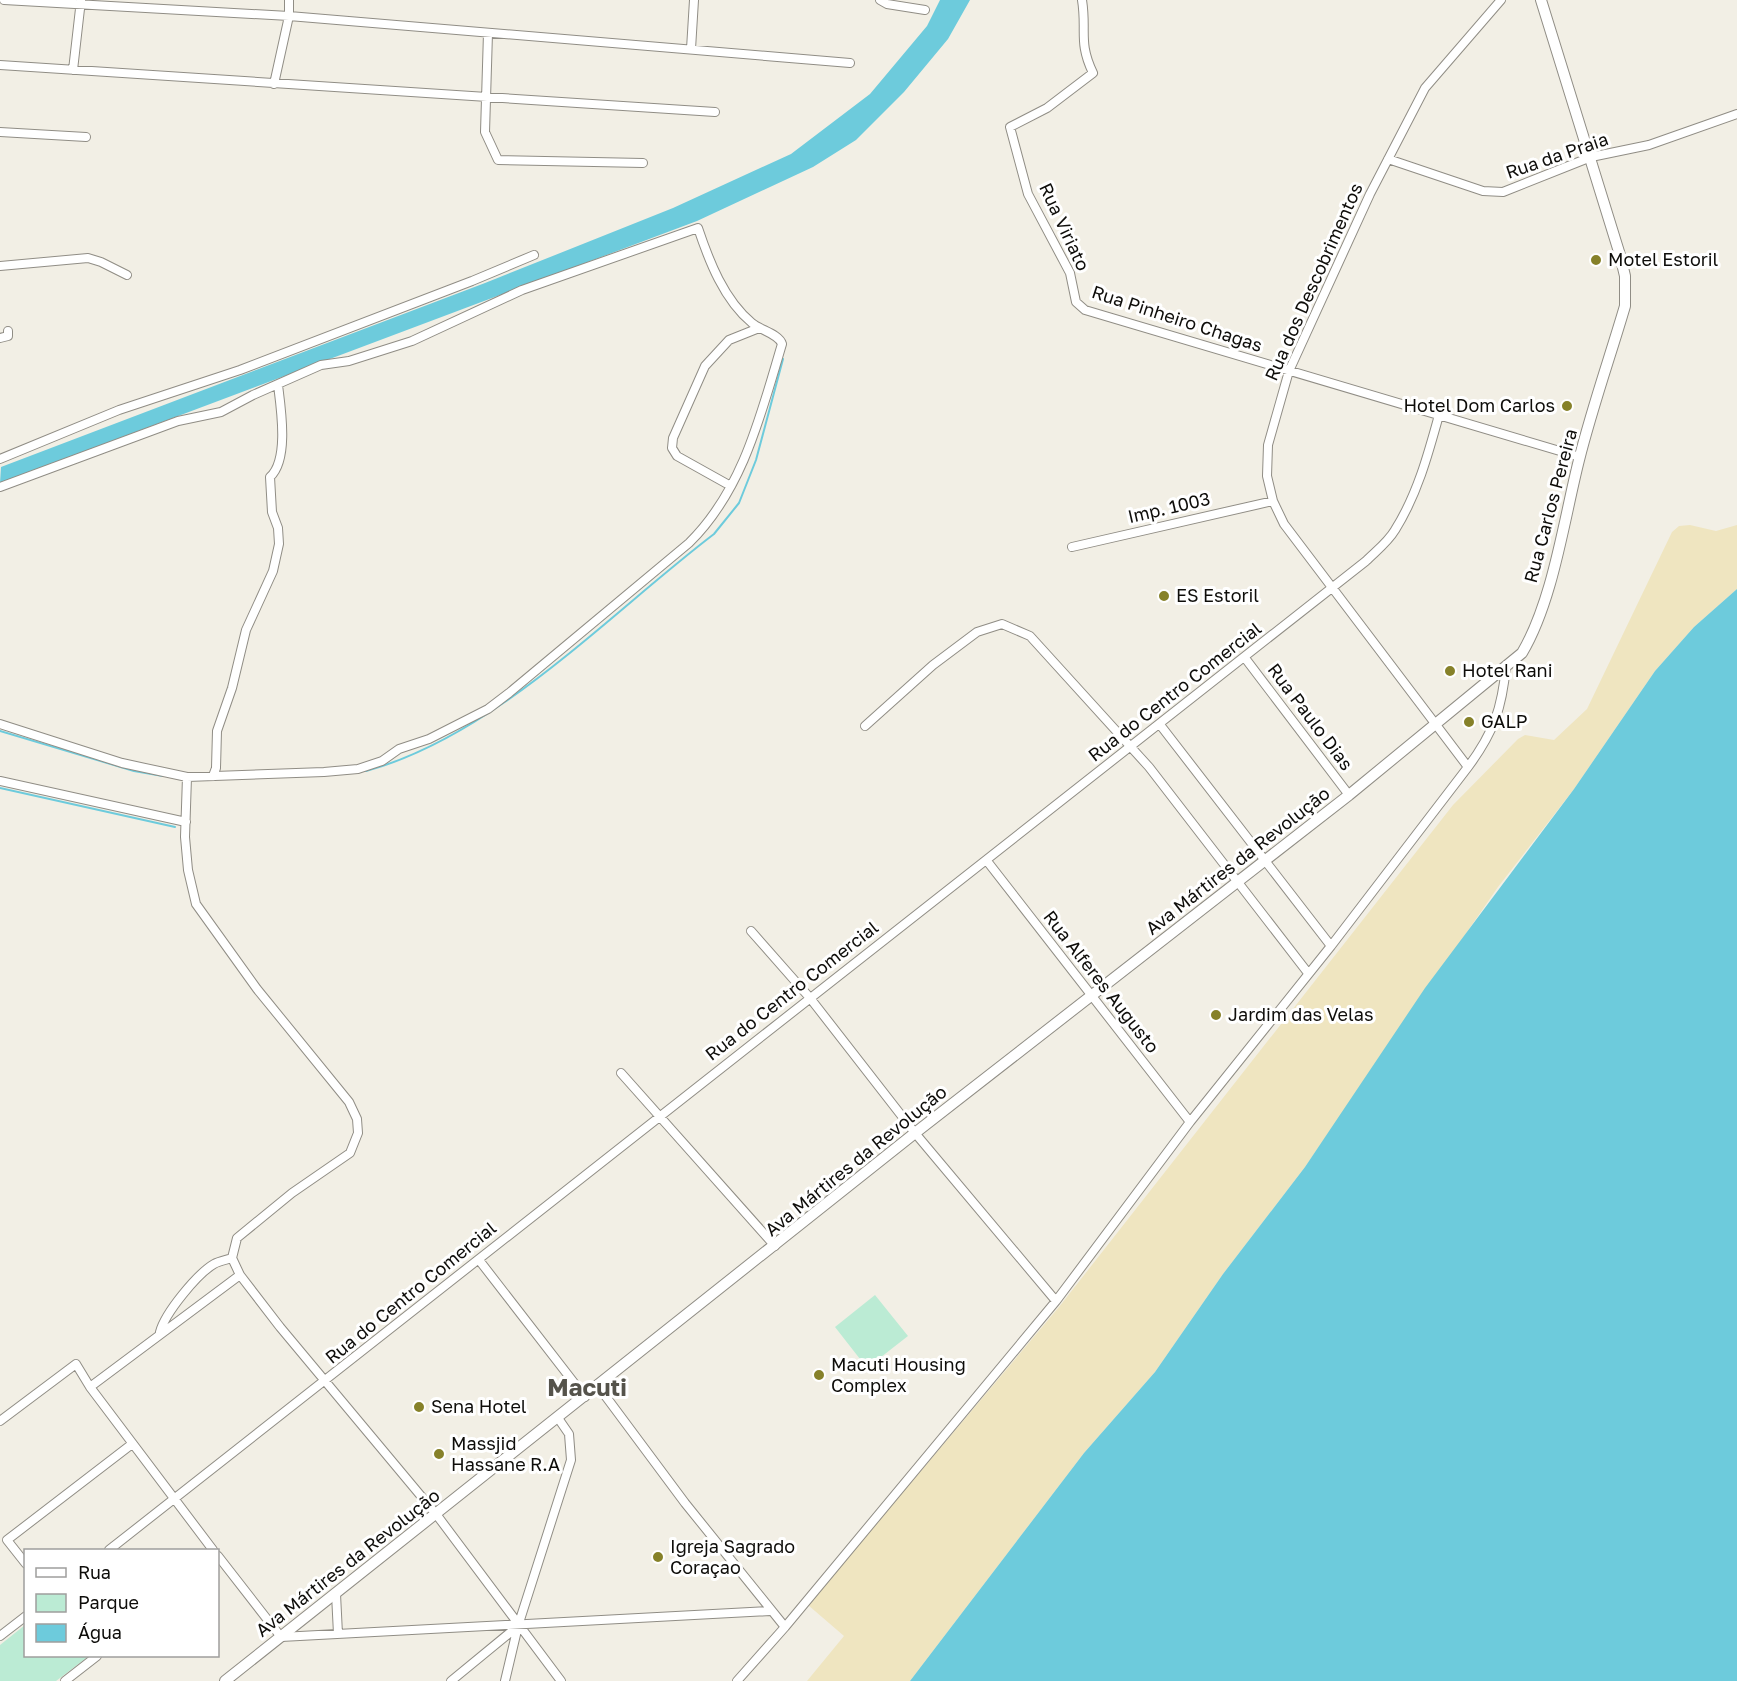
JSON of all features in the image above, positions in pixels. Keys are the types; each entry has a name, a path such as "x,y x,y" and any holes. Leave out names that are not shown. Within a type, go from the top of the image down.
{"street":[{"path":"4,0 81,2 289,16 850,63"},
{"path":"274,84 289,16 290,0"},
{"path":"691,49 694,0"},
{"path":"880,0 887,4 925,10"},
{"name":"Rua Viriato","path":"1077,302 1070,273 1028,194 1010,127 1047,108 1093,73 1083,53 1082,37 1085,21 1082,0"},
{"name":"Rua dos Descobrimentos","path":"1468,767 1284,524 1267,476 1268,445 1288,371 1388,159 1425,88 1501,0"},
{"name":"Rua Carlos Pereira","path":"1506,666 1522,653 1532,637 1548,587 1580,457 1625,298 1625,276 1620,255 1541,0"},
{"path":"73,70 81,2"},
{"path":"488,33 484,97 485,132 498,160 643,163"},
{"path":"0,65 716,112"},
{"name":"Rua da Praia","path":"1388,159 1483,191 1503,192 1591,157 1648,145 1737,114"},
{"path":"0,132 86,137"},
{"path":"0,487 178,421 221,412 321,365 349,361 412,341 522,290 698,228 706,252 730,298 740,311 759,328 778,338 782,344 751,446 709,523 689,543 553,659 488,709 429,739 399,749 371,766 324,772 187,777 122,763 0,724"},
{"path":"0,459 119,410 240,369 461,286 534,255"},
{"path":"0,266 88,258 127,275"},
{"name":"Rua Pinheiro Chagas","path":"1077,302 1085,310 1580,457"},
{"path":"729,485 677,456 672,448 673,438 705,366 729,340 759,328"},
{"path":"0,338 8,336 8,331"},
{"path":"213,776 216,768 217,731 232,688 246,630 273,571 279,544 272,512 270,477 277,471 281,445 278,385"},
{"name":"Rua do Centro Comercial","path":"112,1549 810,998 1161,726 1366,561 1394,532 1423,470 1439,416"},
{"name":"Imp. 1003","path":"1072,547 1274,501"},
{"path":"865,726 933,665 977,632 1002,624 1030,636 1167,790 1308,973"},
{"name":"Rua Paulo Dias","path":"1245,658 1349,795"},
{"path":"737,1681 785,1627 1056,1301 1190,1122 1331,946 1468,767 1486,742 1498,716 1506,666"},
{"name":"Ava Mártires da Revolução","path":"225,1681 915,1133 1349,795 1506,666"},
{"path":"1161,726 1263,862 1331,946"},
{"path":"187,777 188,870 196,904 257,989 349,1102 357,1119 358,1133 350,1153 292,1193 237,1238 232,1258 240,1275 436,1514 561,1681"},
{"path":"0,781 186,822"},
{"name":"Rua Alferes Augusto","path":"987,861 1190,1122"},
{"path":"751,931 810,998 915,1133 1056,1301"},
{"path":"621,1072 775,1246"},
{"path":"160,1333 167,1315 201,1276 213,1264 232,1258"},
{"path":"478,1260 585,1397"},
{"path":"90,1387 240,1275"},
{"path":"0,1421 76,1364 90,1387 212,1549"},
{"path":"598,1386 770,1611 785,1627"},
{"path":"505,1681 518,1626 572,1461 569,1434 558,1418"},
{"path":"24,1562 3,1543 132,1444"},
{"path":"219,1557 281,1637 770,1611"},
{"path":"336,1594 338,1634"},
{"path":"0,1636 24,1618"},
{"path":"451,1681 518,1626"},
{"path":"65,1681 96,1657"}],"green space":[{"path":"875,1295 908,1336 867,1368 835,1327"},
{"path":"24,1626 24,1657 88,1657 56,1681 0,1681 0,1645"}],"sand":[{"path":"1690,525 1716,531 1737,525 1737,589 1694,627 1655,671 1574,789 1498,887 1305,1167 1223,1274 1155,1372 1084,1453 910,1681 807,1681 844,1636 808,1605 1059,1307 1453,805 1518,739 1525,735 1554,740 1587,709 1672,532 1679,526"}],"water":[{"path":"940,0 970,0 948,39 904,92 856,140 813,167 697,221 0,483 1,467 485,283 673,208 791,154 870,94 927,26"},
{"path":"1737,589 1737,1681 910,1681 1084,1453 1155,1372 1223,1274 1305,1167 1425,988 1574,789 1655,671 1694,627"}],"waterway":[{"path":"366,771 414,754 460,730 505,702 592,635 714,534 739,503 756,460 783,359"},
{"path":"0,731 134,771 163,776"},
{"path":"0,788 175,827"}],"place":[{"name":"Motel Estoril","path":"1596,260"},
{"name":"Hotel Dom Carlos","path":"1567,406"},
{"name":"ES Estoril","path":"1164,596"},
{"name":"Hotel Rani","path":"1450,671"},
{"name":"GALP","path":"1469,722"},
{"name":"Jardim das Velas","path":"1216,1015"},
{"name":"Macuti Housing Complex","path":"819,1375"},
{"name":"Sena Hotel","path":"419,1407"},
{"name":"Massjid Hassane R.A","path":"439,1454"},
{"name":"Igreja Sagrado Coraçao","path":"658,1557"}],"district":[{"name":"Macuti","path":"587,1388"}]}
